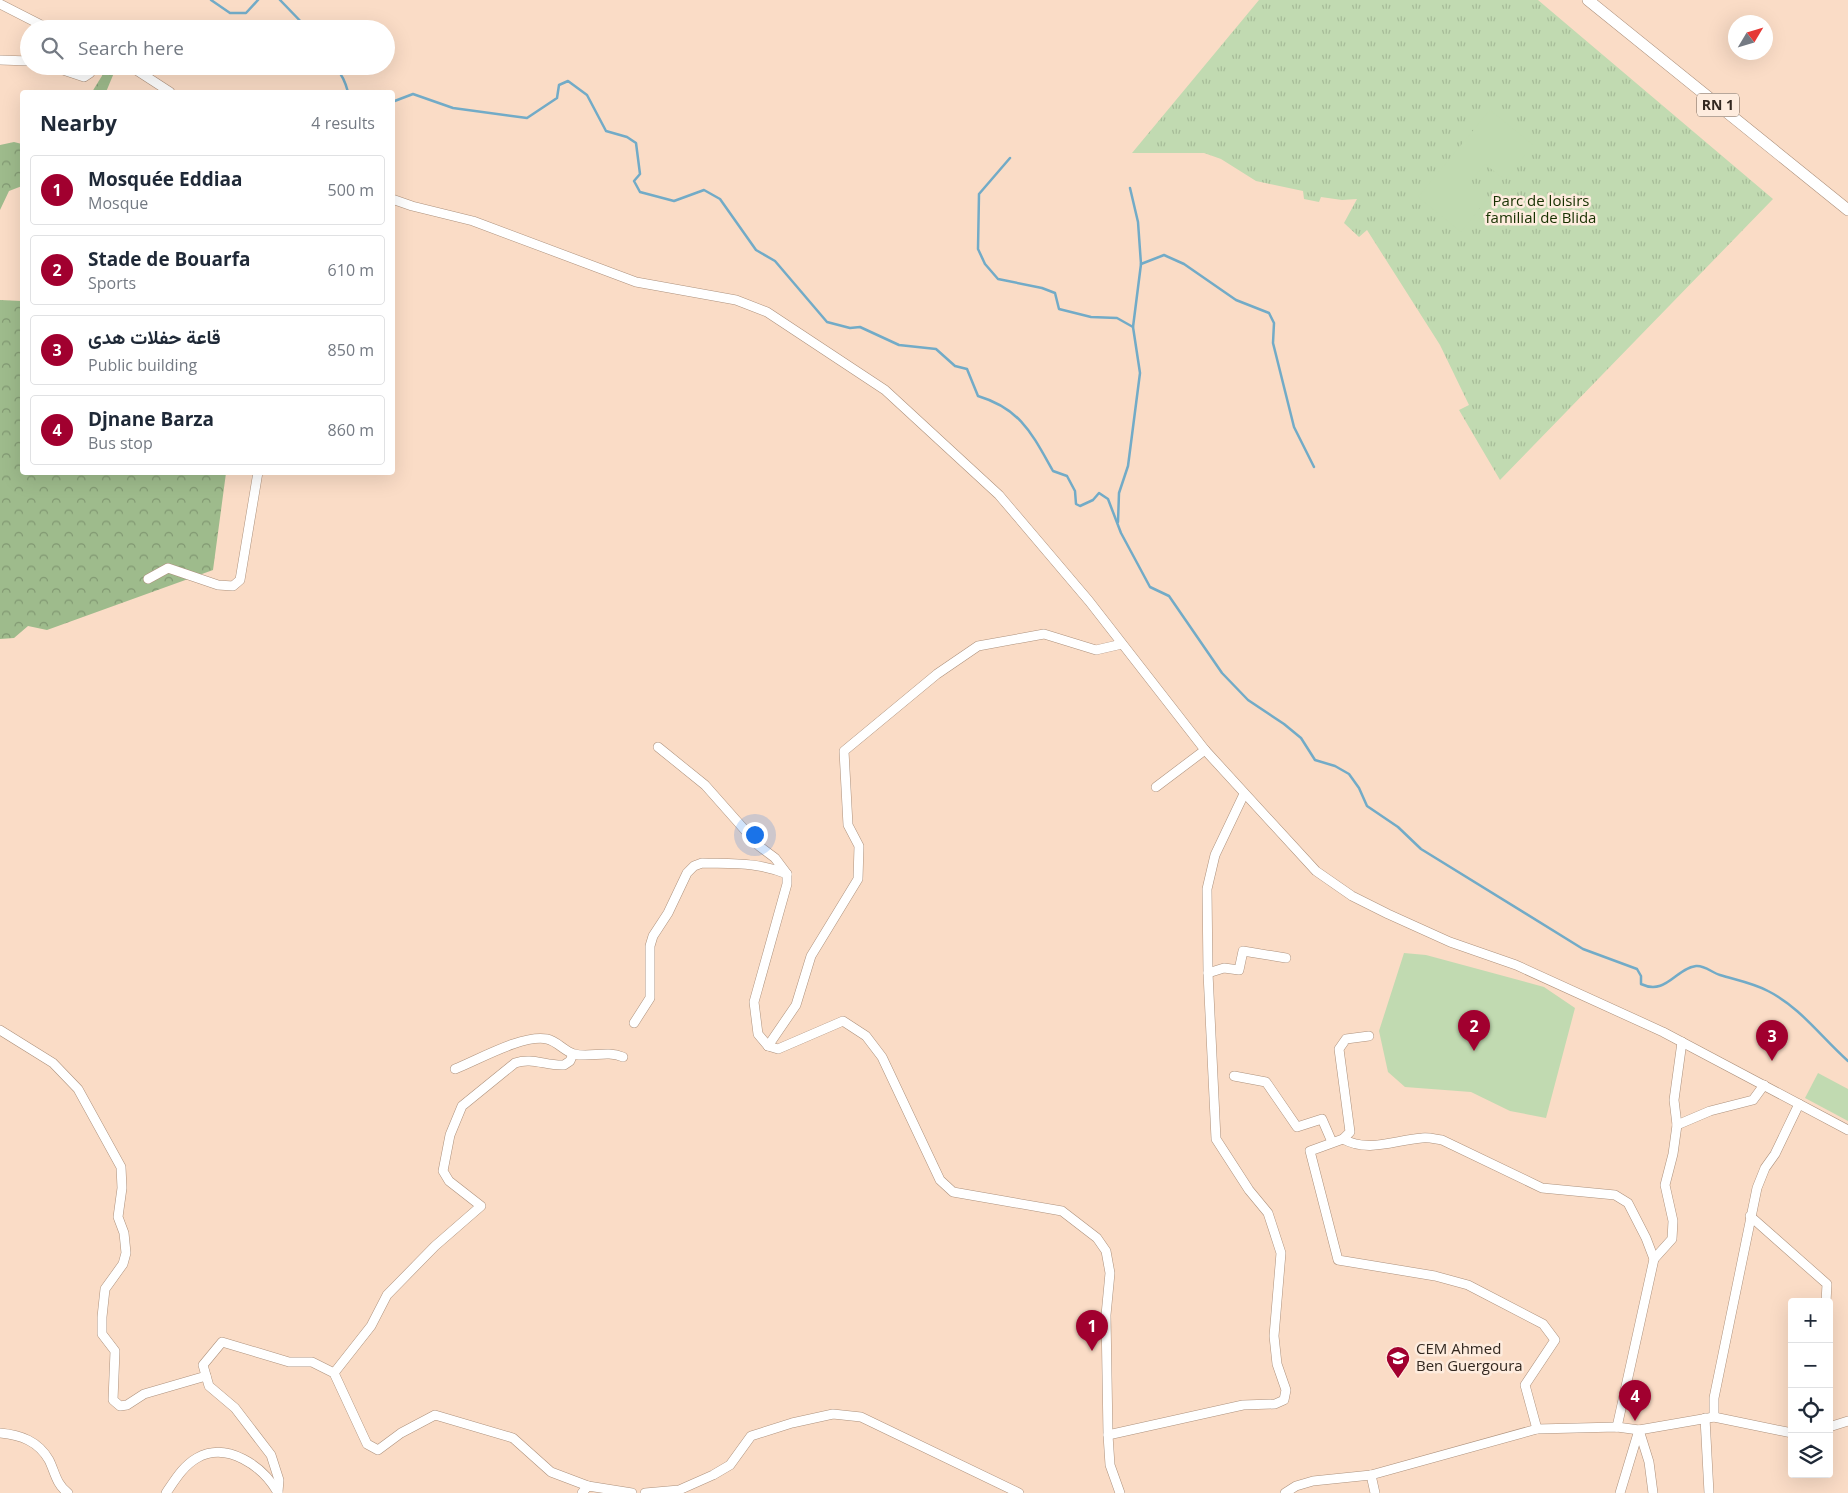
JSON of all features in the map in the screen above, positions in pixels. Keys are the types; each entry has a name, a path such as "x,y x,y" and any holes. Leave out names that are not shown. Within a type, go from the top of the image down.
{"main road":[{"name":"RN 1","path":"1588,0 1848,210"},
{"name":"RN 1","path":"1596,0 1848,204"}],"street":[{"path":"0,4 31,20"},
{"path":"0,60 20,61"},
{"path":"144,75 167,90"},
{"path":"395,200 473,221 636,282 736,300 767,312 885,390 999,495 1122,644 1205,750 1316,871 1352,896 1450,942 1516,965 1682,1042 1848,1130"},
{"path":"148,578 168,568 218,585 233,586 240,580 258,475"},
{"path":"768,1046 796,1005 811,956 858,879 859,846 848,825 844,751 937,674 978,646 1044,634 1096,650 1122,644"},
{"path":"658,747 705,785 759,846 775,858 787,874 787,884 754,1002 758,1034 768,1046 778,1049 842,1021 866,1036 882,1057 940,1180 953,1192 1062,1211 1097,1238 1106,1251 1110,1273 1106,1315 1108,1435 1110,1465 1120,1493"},
{"path":"1156,787 1205,750"},
{"path":"1108,1435 1243,1405 1275,1404 1284,1400 1286,1390 1277,1364 1274,1336 1281,1253 1268,1213 1249,1190 1216,1139 1208,973 1207,889 1215,855 1244,794"},
{"path":"634,1023 650,998 650,946 653,936 668,913 688,873 694,866 702,863 757,864 768,866 787,874"},
{"path":"1208,973 1224,968 1239,970 1243,951 1286,958"},
{"path":"0,1030 53,1063 78,1089 121,1167 122,1188 118,1217 124,1233 126,1252 122,1264 106,1289 102,1317 102,1334 115,1351 113,1400 120,1406 128,1405 144,1394 206,1376"},
{"path":"1369,1036 1346,1039 1339,1049 1350,1132 1343,1139 1310,1151 1338,1260 1435,1276 1468,1285 1543,1324 1555,1340 1525,1385 1537,1429"},
{"path":"455,1069 519,1043 534,1039 546,1039 558,1043 573,1054 613,1053 623,1057"},
{"path":"1616,1427 1654,1260 1672,1239 1673,1221 1665,1185 1673,1154 1677,1125 1674,1100 1682,1042"},
{"path":"334,1373 371,1326 387,1295 436,1246 481,1206 449,1181 443,1171 450,1135 462,1106 515,1063 523,1060 539,1060 556,1066 564,1065 570,1061 573,1054"},
{"path":"1234,1076 1266,1082 1297,1127 1322,1119 1332,1142"},
{"path":"1677,1125 1710,1111 1753,1100 1764,1085"},
{"path":"1709,1493 1709,1417 1750,1216 1765,1168 1775,1154 1800,1104"},
{"path":"1343,1139 1355,1146 1392,1144 1423,1137 1442,1140 1542,1188 1615,1195 1628,1203 1646,1238 1654,1260"},
{"path":"1750,1216 1827,1284 1826,1298"},
{"path":"278,1492 279,1480 271,1455 235,1408 210,1386 206,1376 202,1365 222,1342 289,1362 312,1362 334,1373 367,1444 378,1450 400,1433 435,1415 513,1438 551,1472 585,1489 632,1493"},
{"path":"645,1493 679,1490 713,1475 730,1465 752,1436 792,1423 834,1414 861,1417 1019,1493"},
{"path":"1285,1493 1296,1486 1313,1481 1371,1475 1537,1429 1616,1427 1639,1430 1709,1417 1788,1432"},
{"path":"1833,1426 1848,1421"},
{"path":"1620,1493 1639,1430"},
{"path":"1639,1430 1649,1462 1653,1493"},
{"path":"0,1433 24,1437 38,1446 49,1461 54,1476 68,1493"},
{"path":"166,1493 179,1473 195,1459 209,1452 249,1461 266,1474 278,1492"},
{"path":"1371,1475 1375,1493"}],"green space":[{"name":"Parc de loisirs familial de Blida","path":"1259,0 1538,0 1773,199 1500,480 1459,410 1469,405 1440,345 1367,230 1359,237 1344,223 1357,199 1342,200 1321,197 1319,202 1304,199 1303,191 1256,181 1221,159 1204,153 1132,153"},
{"path":"102,75 113,75 107,90 93,90"},
{"path":"1490,110 1533,145 1505,180 1485,164 1470,182 1488,198 1461,232 1418,197"},
{"path":"14,142 20,144 20,187 9,191 0,210 0,145"},
{"path":"0,300 20,301 20,475 226,475 213,570 47,630 28,626 14,638 0,639"},
{"path":"1404,953 1426,955 1544,987 1575,1008 1546,1118 1510,1111 1471,1092 1405,1087 1388,1072 1379,1031"},
{"path":"1818,1073 1848,1089 1848,1121 1805,1098"}],"waterway":[{"path":"211,0 230,13 246,13 258,0"},
{"path":"280,0 299,20"},
{"path":"341,75 347,90"},
{"path":"395,101 413,94 453,108 527,118 557,98 559,85 568,81 587,95 606,131 627,137 636,143 640,174 634,181 640,192 674,201 704,190 720,199 756,250 775,261 827,322 850,328 860,327 899,345 936,349 955,366 967,369 978,396 993,401 1005,408 1024,424 1053,471 1067,476 1075,491 1076,504 1080,506 1093,500 1099,493 1108,499 1121,533 1150,587 1169,596 1222,673 1248,700 1301,738 1315,760 1335,766 1349,774 1359,788 1367,806 1398,827 1421,849 1583,949 1637,969 1641,976 1641,984 1657,987 1682,971 1699,966 1717,974 1762,988 1790,1005 1848,1061"},
{"path":"1010,158 979,194 978,249 985,264 998,279 1042,288 1055,293 1059,309 1091,317 1117,318 1133,327"},
{"path":"1118,522 1119,493 1128,466 1140,373 1133,327 1141,264 1138,222 1130,188"},
{"path":"1141,264 1164,255 1184,264 1236,300 1269,313 1274,323 1273,343 1294,427 1314,467"}],"place":[{"name":"Stade de Bouarfa","path":"1474,1051"},
{"name":"قاعة حفلات هدى","path":"1772,1061"},
{"name":"Mosquée Eddiaa","path":"1092,1351"},
{"name":"CEM Ahmed Ben Guergoura","path":"1398,1379"},
{"name":"Djnane Barza","path":"1635,1421"}]}
